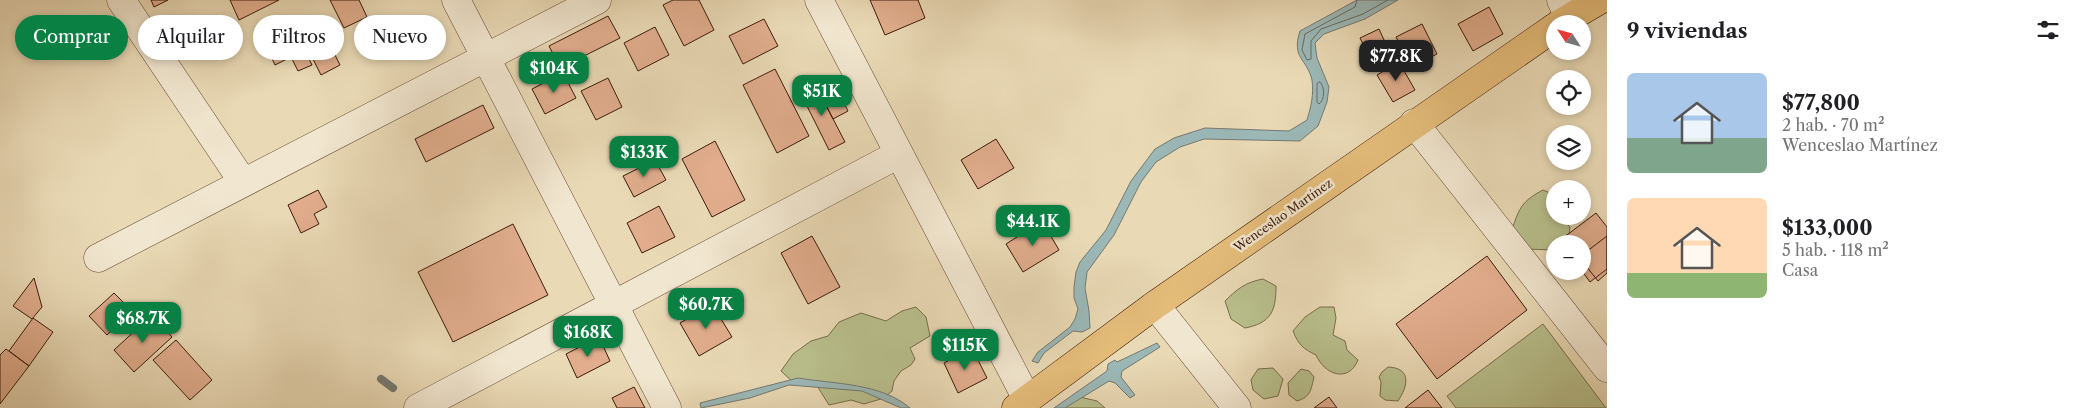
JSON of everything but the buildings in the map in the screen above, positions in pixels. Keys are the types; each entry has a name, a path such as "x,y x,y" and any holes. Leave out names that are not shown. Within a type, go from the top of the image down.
{"main road":[{"name":"Wenceslao Martínez","path":"1566,15 1600,0"},
{"name":"Wenceslao Martínez","path":"1022,404 1155,304 1414,123 1546,28"}],"street":[{"path":"121,0 243,182"},
{"path":"456,0 667,408"},
{"path":"98,258 596,0"},
{"path":"819,0 899,154 1022,404"},
{"path":"1414,123 1607,368"},
{"path":"418,408 899,154"},
{"path":"1155,304 1237,408"}],"green space":[{"path":"1543,190 1546,191 1546,225 1568,225 1570,227 1569,235 1546,235 1546,250 1525,249 1512,230 1522,206 1530,198"},
{"path":"1263,279 1276,286 1273,309 1261,323 1245,328 1231,319 1225,301 1242,287"},
{"path":"916,307 926,317 930,336 910,348 915,359 911,365 901,371 894,381 892,391 884,398 864,404 851,400 829,405 814,381 796,385 781,371 793,354 811,341 828,336 839,322 861,313 886,321 902,311"},
{"path":"1320,307 1334,307 1336,318 1333,335 1345,341 1347,350 1358,360 1348,372 1336,374 1330,371 1320,362 1316,355 1299,343 1295,336 1293,331 1305,317"},
{"path":"1543,324 1606,408 1456,408 1447,396"},
{"path":"1388,367 1401,371 1406,379 1404,390 1398,401 1385,400 1380,396 1381,382 1379,377"},
{"path":"1273,368 1283,379 1278,396 1264,399 1253,390 1251,380 1258,369"},
{"path":"1301,369 1309,371 1314,377 1308,395 1297,401 1289,395 1288,383"},
{"path":"1080,397 1097,401 1105,408 1060,408"}],"water":[{"path":"1357,0 1398,0 1365,19 1324,34 1315,43 1317,58 1329,87 1327,102 1318,126 1300,141 1204,139 1180,147 1156,162 1141,182 1114,235 1087,272 1085,288 1090,328 1082,332 1073,331 1044,353 1038,363 1032,361 1038,352 1070,327 1075,319 1078,309 1074,298 1074,287 1076,272 1080,262 1106,230 1131,181 1155,149 1174,138 1205,128 1289,131 1307,120 1312,100 1313,85 1310,73 1297,47 1300,31"},
{"path":"1157,343 1160,347 1122,371 1121,377 1135,395 1130,398 1115,383 1109,381 1065,408 1054,408 1107,371 1108,364 1115,360 1117,362"},
{"path":"798,378 871,389 898,400 910,408 901,408 862,391 789,385 750,398 701,408 700,403"}],"waterway":[{"path":"381,379 393,388"}]}
